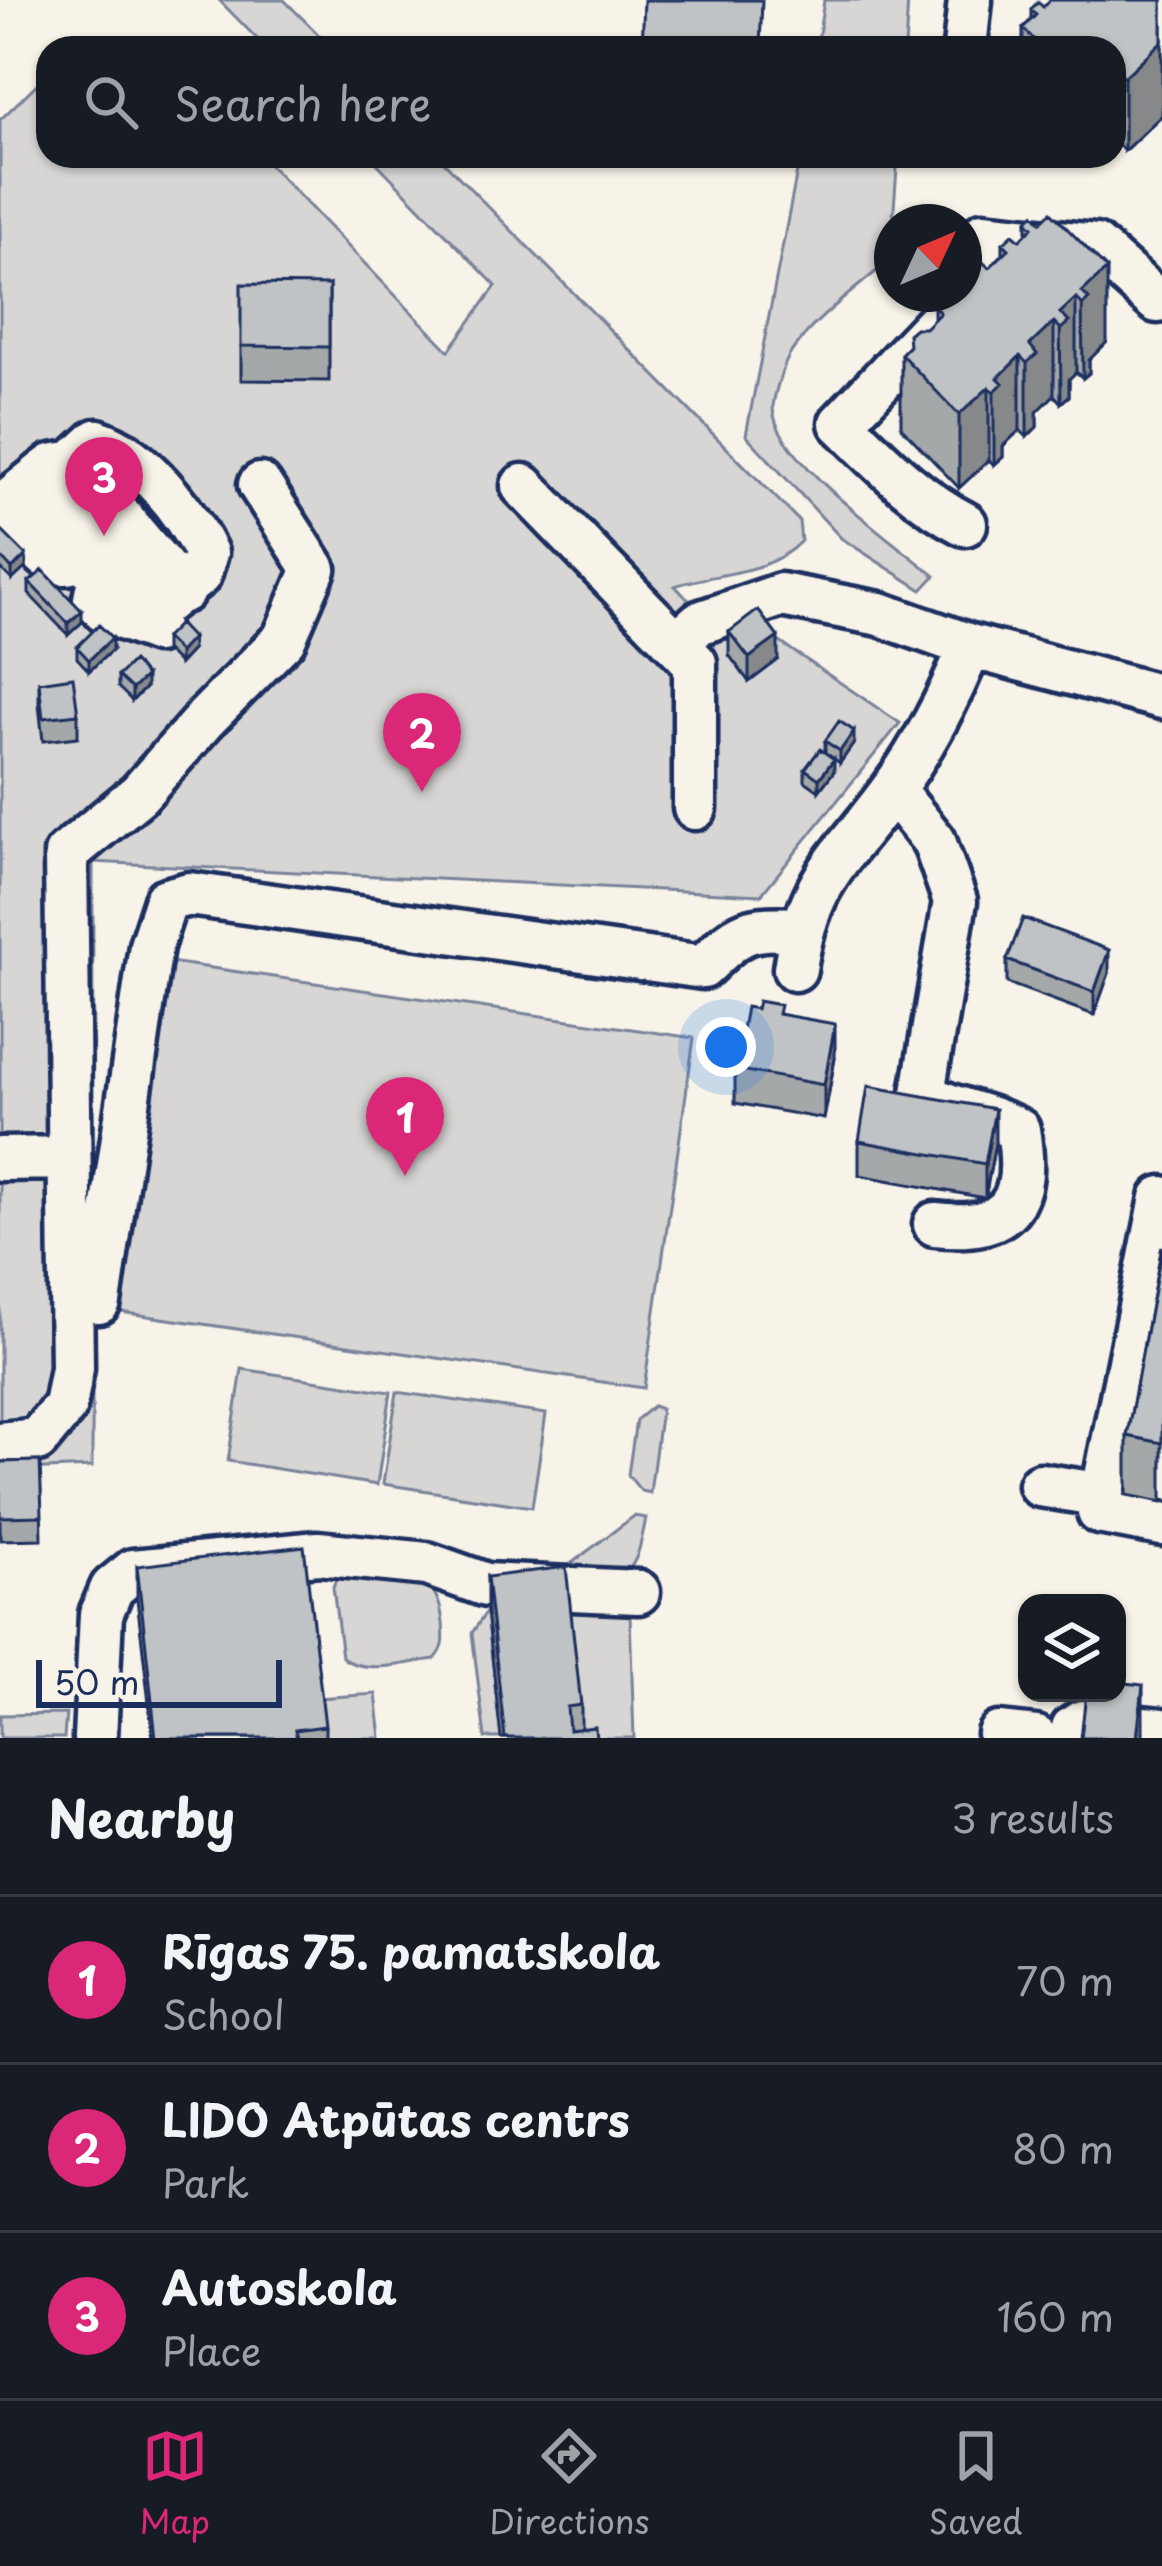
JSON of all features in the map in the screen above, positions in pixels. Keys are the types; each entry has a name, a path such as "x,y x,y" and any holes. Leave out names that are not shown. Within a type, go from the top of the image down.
{"street":[{"path":"966,36 970,0"},
{"path":"982,237 1095,247 1157,302"},
{"path":"947,312 841,423 908,489 965,524"},
{"path":"0,1444 37,1440 64,1406 72,1368 66,854 140,794 284,639 314,568 260,484"},
{"path":"523,486 686,653"},
{"path":"106,514 169,526 174,549 183,553 191,582 162,605 149,599 140,580 117,580 106,514"},
{"path":"106,514 95,599 106,612 158,632"},
{"path":"695,808 686,653 699,623 781,595 880,614 970,646 1162,697"},
{"path":"99,1302 151,946 166,900 189,894 703,967 738,933 766,927 798,949 820,883 893,790 970,646"},
{"path":"893,790 934,841 955,901 923,1093 942,1106 996,1118 1018,1130 1022,1156 1013,1206 996,1221 960,1227 934,1224"},
{"path":"0,1159 67,1157"},
{"path":"1162,1198 1100,1512 1162,1524"},
{"path":"1040,1485 1103,1495"},
{"path":"95,1738 101,1614 112,1588 133,1571 318,1553 427,1564 486,1585 638,1592"},
{"path":"1072,1738 1073,1728 1082,1722 1162,1730"}],"shaded area":[{"path":"219,0 284,0 320,36 254,36"},
{"path":"824,0 908,0 906,36 819,36"},
{"path":"36,85 36,168 273,168 449,351 496,286 382,168 450,168 799,521 801,541 773,561 675,586 742,654 771,636 900,723 761,895 93,862 92,1467 0,1471 0,120"},
{"path":"798,168 897,168 894,204 874,204 874,273 804,335 786,362 773,407 778,427 814,474 935,576 922,590 841,538 746,435"},
{"path":"163,961 694,1038 644,1388 113,1311"},
{"path":"242,1369 391,1392 377,1485 228,1461"},
{"path":"397,1392 546,1414 532,1507 383,1484"},
{"path":"653,1406 661,1409 650,1493 641,1491 628,1475 636,1420"},
{"path":"634,1516 646,1518 637,1556 624,1572 564,1569"},
{"path":"339,1571 407,1573 431,1588 439,1602 444,1634 435,1659 374,1667 342,1657 333,1587"},
{"path":"566,1601 621,1603 630,1614 634,1738 581,1738"},
{"path":"487,1611 501,1738 485,1738 472,1633"},
{"path":"376,1694 381,1738 323,1738 318,1698"},
{"path":"66,1714 64,1738 0,1738 0,1715"}],"building":[{"path":"644,0 762,0 760,36 642,36"},
{"path":"1050,0 1162,0 1162,41 1126,75 1126,36 1031,36 1023,28 1036,15 1031,9 1038,2 1043,7"},
{"path":"1051,212 1107,269 1082,292 1089,299 1083,305 1076,298 1060,313 1069,322 1061,329 1054,322 1030,345 1037,354 1027,363 1020,356 998,378 1003,383 994,392 989,387 959,415 901,354 909,346 908,334 925,328 939,312 982,312 982,261 989,268 1009,249 1003,243 1013,234 1020,240 1033,227 1027,221 1034,214 1041,222"},
{"path":"241,284 329,285 329,347 241,346"},
{"path":"0,529 26,555 12,569 0,556"},
{"path":"43,570 82,611 68,623 29,582"},
{"path":"758,610 778,637 749,658 729,632"},
{"path":"179,624 192,638 179,652 165,638"},
{"path":"99,625 112,638 89,660 77,647"},
{"path":"133,661 146,676 132,689 118,676"},
{"path":"73,677 78,714 43,718 39,682"},
{"path":"839,721 854,731 840,751 825,741"},
{"path":"820,749 834,759 819,779 805,769"},
{"path":"1023,918 1109,950 1094,992 1007,960"},
{"path":"758,1001 780,1005 778,1014 835,1024 824,1085 735,1069 746,1007 756,1009"},
{"path":"868,1086 995,1109 985,1164 859,1141"},
{"path":"1162,1246 1162,1443 1127,1436"},
{"path":"40,1461 42,1516 0,1517 0,1462"},
{"path":"304,1546 325,1726 295,1730 297,1738 156,1738 137,1566"},
{"path":"566,1567 581,1705 567,1707 569,1730 595,1727 596,1738 505,1738 487,1577"},
{"path":"1126,1683 1143,1685 1137,1738 1081,1738 1085,1702 1126,1702"}],"place":[{"name":"Autoskola","path":"104,536"},
{"name":"LIDO Atpūtas centrs","path":"422,792"},
{"name":"Rīgas 75. pamatskola","path":"405,1176"}]}
